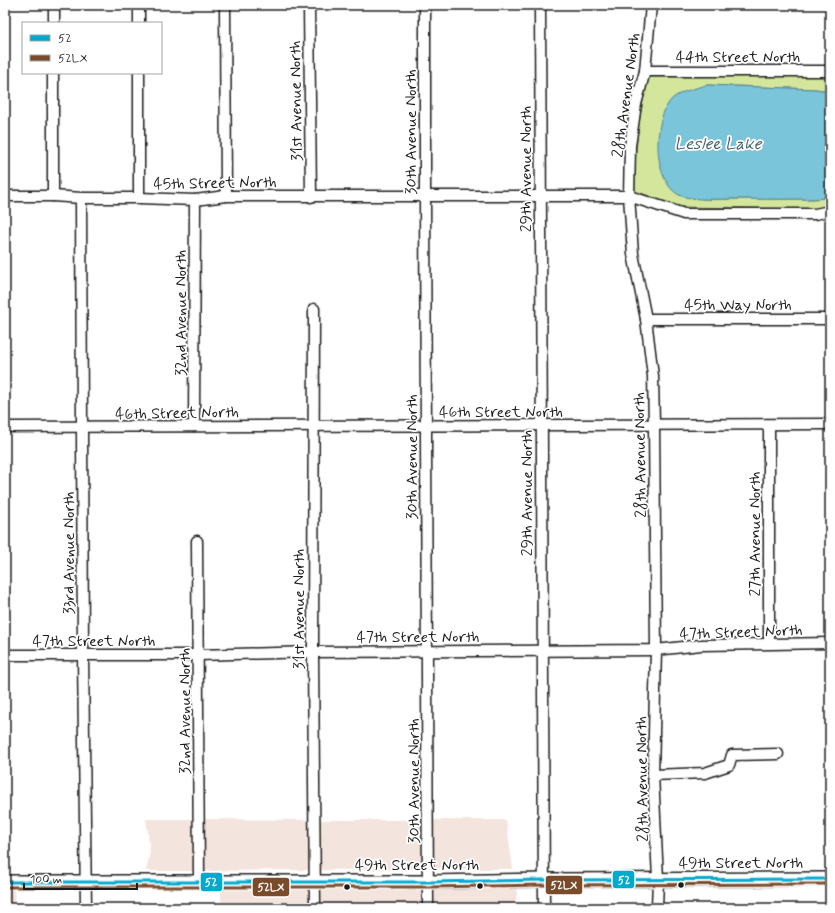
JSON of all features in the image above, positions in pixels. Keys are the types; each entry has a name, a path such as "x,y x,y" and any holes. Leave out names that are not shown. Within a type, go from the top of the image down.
{"main road":[{"name":"49th Street North","path":"5,882 428,882 658,879 830,879"}],"street":[{"path":"54,5 54,22"},
{"path":"139,5 139,22"},
{"path":"225,5 226,196"},
{"name":"31st Avenue North","path":"309,5 311,196"},
{"name":"30th Avenue North","path":"425,5 424,197 428,908"},
{"name":"29th Avenue North","path":"540,5 544,908"},
{"name":"28th Avenue North","path":"651,5 646,71 636,104 630,146 629,196 633,254 646,319 653,376 656,650 654,775 658,879 657,908"},
{"name":"44th Street North","path":"646,71 830,71"},
{"path":"53,196 54,74"},
{"path":"139,74 139,198"},
{"name":"45th Street North","path":"5,196 195,200 226,196 629,196 684,214 815,214 830,212"},
{"name":"33rd Avenue North","path":"81,198 83,654 86,908"},
{"name":"32nd Avenue North","path":"194,426 195,200"},
{"name":"31st Avenue North","path":"314,310 313,652 315,908"},
{"name":"45th Way North","path":"646,319 830,319"},
{"name":"46th Street North","path":"5,427 83,428 194,426 830,424"},
{"name":"27th Avenue North","path":"769,425 769,644"},
{"name":"32nd Avenue North","path":"197,541 199,881"},
{"name":"47th Street North","path":"5,655 198,655 313,652 656,650 701,645 830,643"},
{"path":"654,775 705,773 729,765 732,755 778,754"}],"shaded area":[{"path":"146,819 195,819 195,871 146,871 150,851"},
{"path":"203,819 310,820 310,870 204,871"},
{"path":"319,820 424,820 424,869 319,870"},
{"path":"432,820 506,820 513,869 433,869"},
{"path":"221,886 310,886 310,908 221,908"},
{"path":"319,886 424,886 424,908 319,908"},
{"path":"433,886 518,886 515,908 433,908"},
{"path":"5,888 14,888 15,908 5,908"}],"green space":[{"path":"830,76 830,91 815,89 707,85 702,199 830,198 830,206 813,209 679,207 635,191 635,161 638,133 648,77"}],"water":[{"name":"Leslee Lake","path":"707,85 815,89 830,91 830,198 699,199 684,197 670,188 664,177 658,148 661,119 666,107 673,98 685,92"}],"transit line":[{"name":"52","path":"5,882 428,882 830,879"},
{"name":"52LX","path":"5,887 428,887 830,884"}]}
